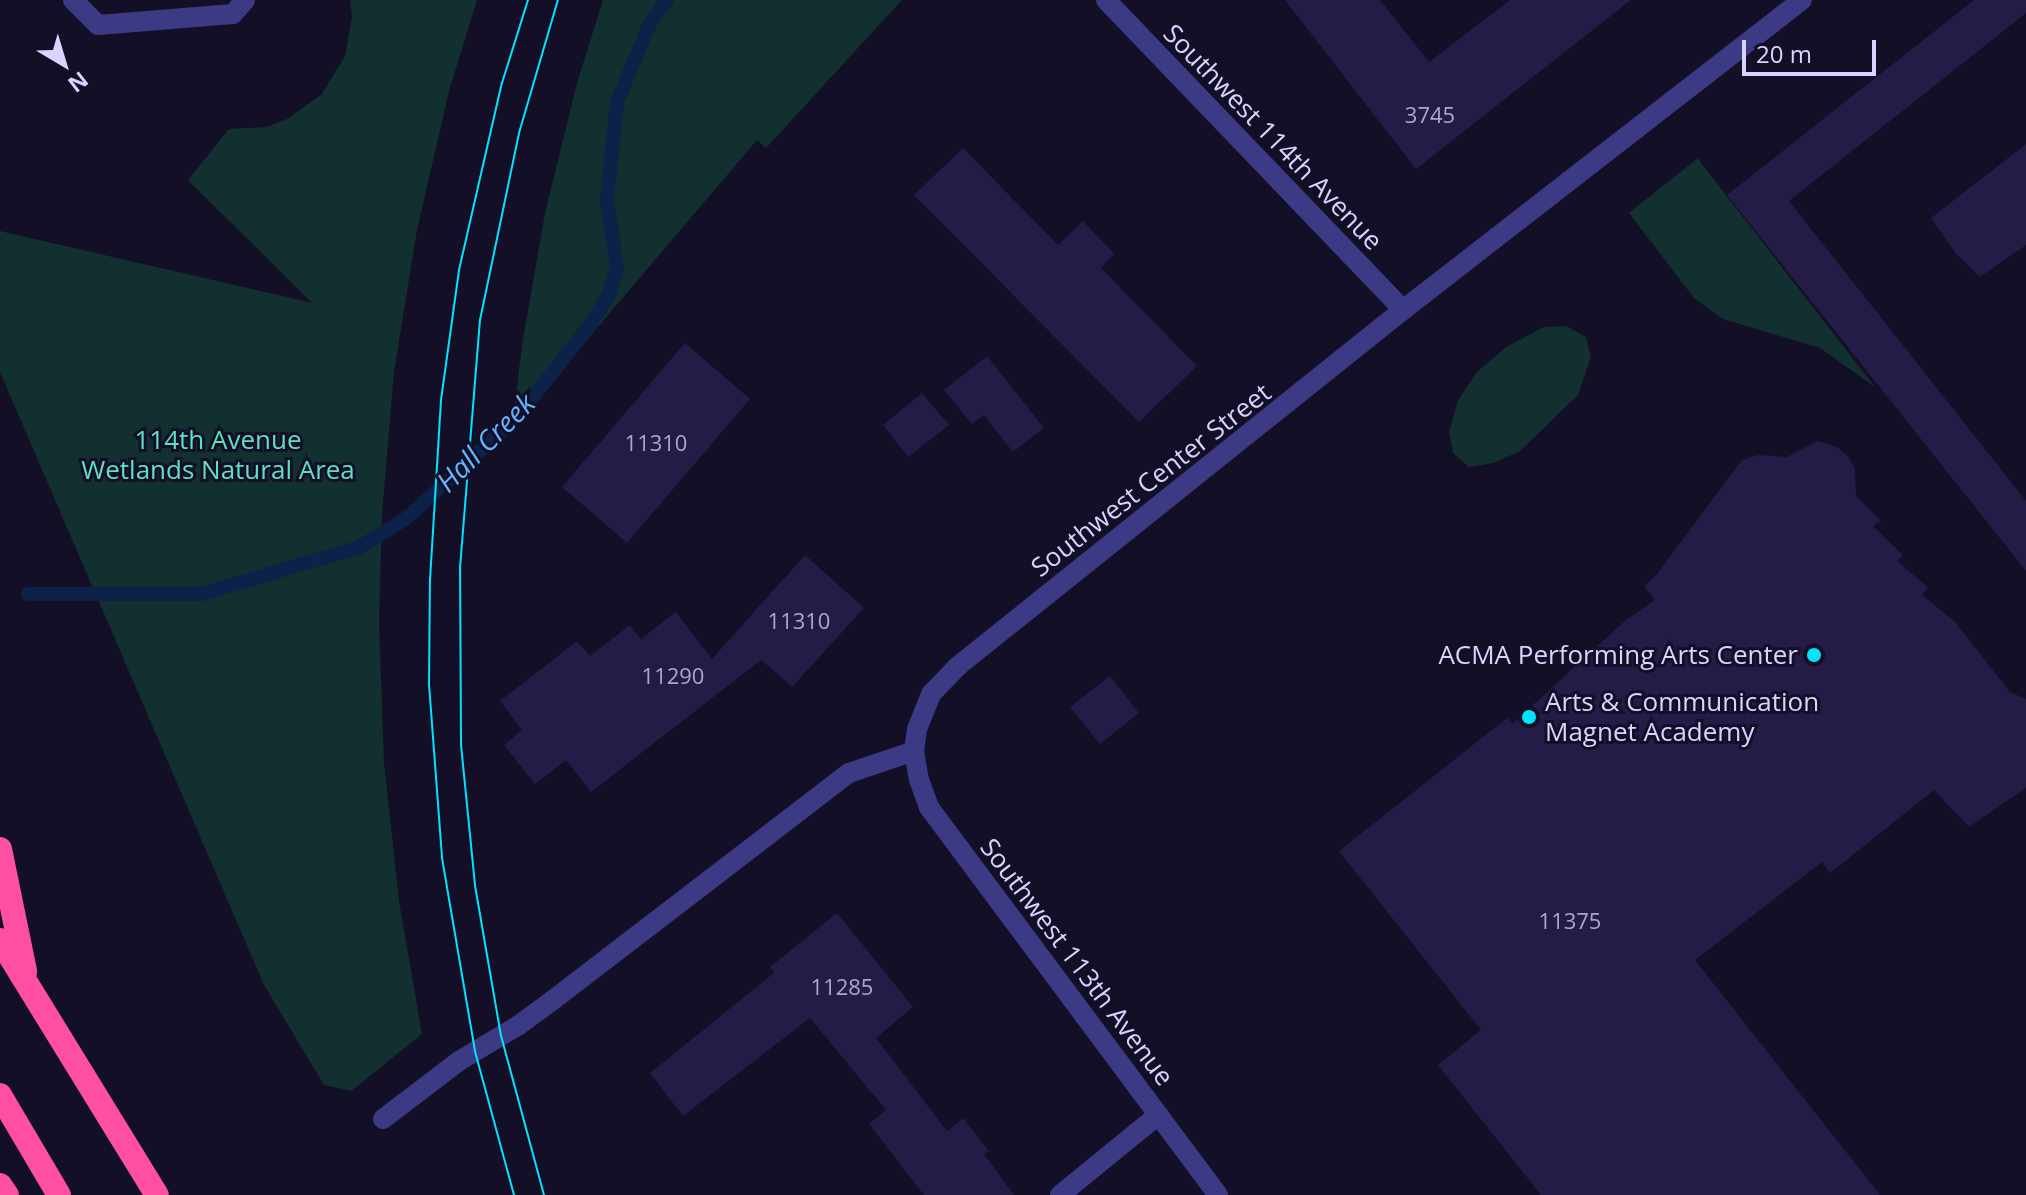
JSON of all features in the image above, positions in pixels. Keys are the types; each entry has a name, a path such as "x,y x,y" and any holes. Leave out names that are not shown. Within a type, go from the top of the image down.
{"highway":[{"path":"0,849 29,989"},
{"path":"0,940 157,1195"},
{"path":"0,1095 59,1195"},
{"path":"0,1185 7,1195"}],"street":[{"path":"73,0 98,25 239,7"},
{"name":"Southwest 114th Avenue","path":"1106,0 1403,310"},
{"name":"Southwest Center Street","path":"914,751 917,729 931,694 958,666 1403,310 1802,0"},
{"path":"383,1119 459,1061 553,1000 849,773 914,751"},
{"name":"Southwest 113th Avenue","path":"914,751 919,780 929,807 1218,1195"},
{"path":"1060,1195 1158,1115"}],"green space":[{"name":"114th Avenue Wetlands Natural Area","path":"350,0 477,0 449,91 417,230 394,372 382,515 379,621 384,762 399,901 422,1034 351,1091 324,1085 264,985 0,372 0,231 312,303 188,180 229,129 267,127 287,119 322,94 345,56 352,17"},
{"path":"603,0 902,0 766,148 757,140 512,428 522,345 545,213 577,83"},
{"path":"1698,158 1875,387 1820,348 1723,319 1694,298 1629,213"},
{"path":"1566,326 1586,337 1591,357 1578,395 1520,451 1494,463 1469,467 1453,453 1449,432 1458,400 1477,372 1506,347 1544,327"}],"building":[{"path":"1285,0 1380,0 1429,62 1510,0 1631,0 1416,169"},
{"path":"1974,0 2026,0 2026,13 1789,201 2026,501 2026,571 1727,195"},
{"path":"2026,144 2026,245 1980,277 1957,255 1931,218"},
{"path":"963,148 1058,245 1083,221 1114,254 1101,268 1197,366 1139,422 914,195"},
{"path":"685,343 750,399 627,543 562,487"},
{"path":"987,356 1044,428 1013,452 984,415 972,424 944,390"},
{"path":"922,393 949,425 908,457 883,425"},
{"name":"Arts & Communication Magnet Academy","path":"1817,441 1837,447 1848,456 1855,469 1856,496 1881,521 1873,526 1903,555 1897,561 1928,587 1922,595 1955,622 2010,692 2026,699 2026,788 1969,827 1934,790 1830,873 1822,862 1695,960 1880,1195 1541,1195 1438,1065 1481,1030 1339,851 1507,718 1513,723 1627,619 1655,600 1644,586 1657,574 1742,460 1758,455 1787,457"},
{"path":"805,555 864,608 792,687 761,660 591,792 566,760 535,784 504,745 522,730 500,701 577,641 590,656 630,625 641,639 676,612 712,659"},
{"path":"1110,676 1139,713 1100,744 1070,707"},
{"path":"837,913 913,1007 876,1038 947,1131 963,1118 989,1151 984,1154 1014,1195 924,1195 869,1124 886,1110 810,1018 683,1116 650,1073 774,973 770,967"}],"waterway":[{"name":"Hall Creek","path":"28,594 202,594 360,547 408,517 518,416 590,325 609,294 617,268 607,199 617,102 650,23 667,0"}],"tram line":[{"path":"514,1195 475,1051 442,857 429,686 430,580 441,400 459,270 502,83 528,0"},
{"path":"544,1195 501,1036 475,885 461,744 460,568 480,320 519,133 558,0"}],"place":[{"name":"ACMA Performing Arts Center","path":"1814,655"},
{"name":"Arts & Communication Magnet Academy","path":"1529,717"}]}
